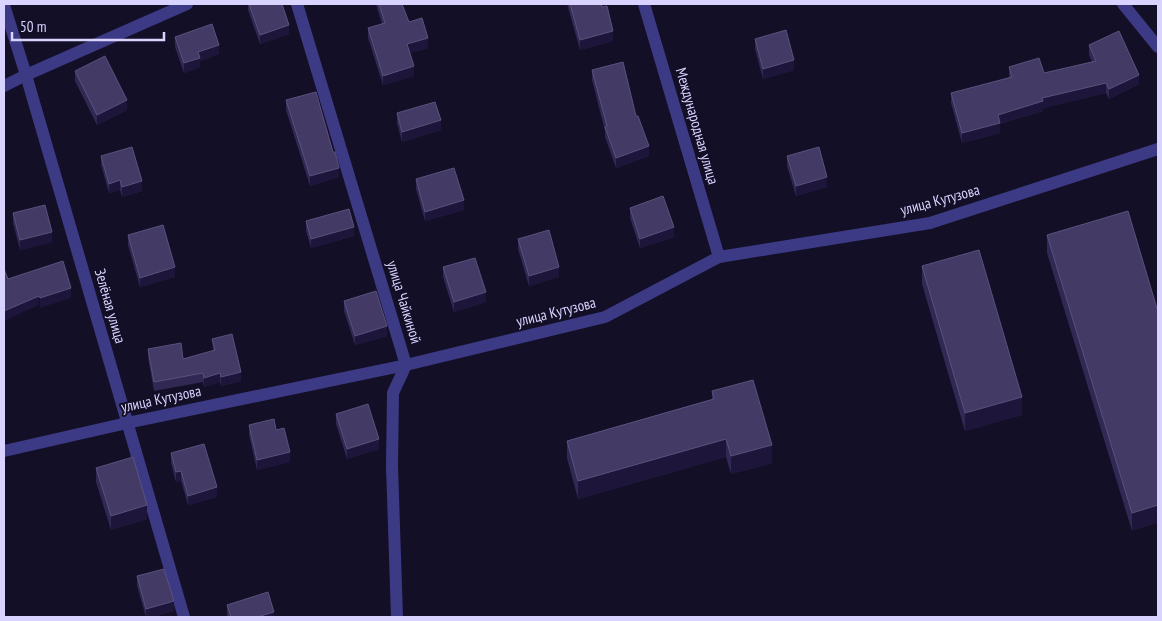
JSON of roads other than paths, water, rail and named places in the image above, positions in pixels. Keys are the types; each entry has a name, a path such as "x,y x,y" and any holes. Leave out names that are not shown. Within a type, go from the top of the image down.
{"street":[{"path":"4,86 187,4"},
{"name":"улица Чайкиной","path":"297,4 406,365 393,392 392,466 397,617"},
{"name":"Международная улица","path":"644,4 719,256"},
{"path":"1123,4 1158,47"},
{"name":"Зелёная улица","path":"4,5 184,617"},
{"name":"улица Кутузова","path":"4,451 127,423 406,365 605,317 719,256 930,223 1158,149"}]}
